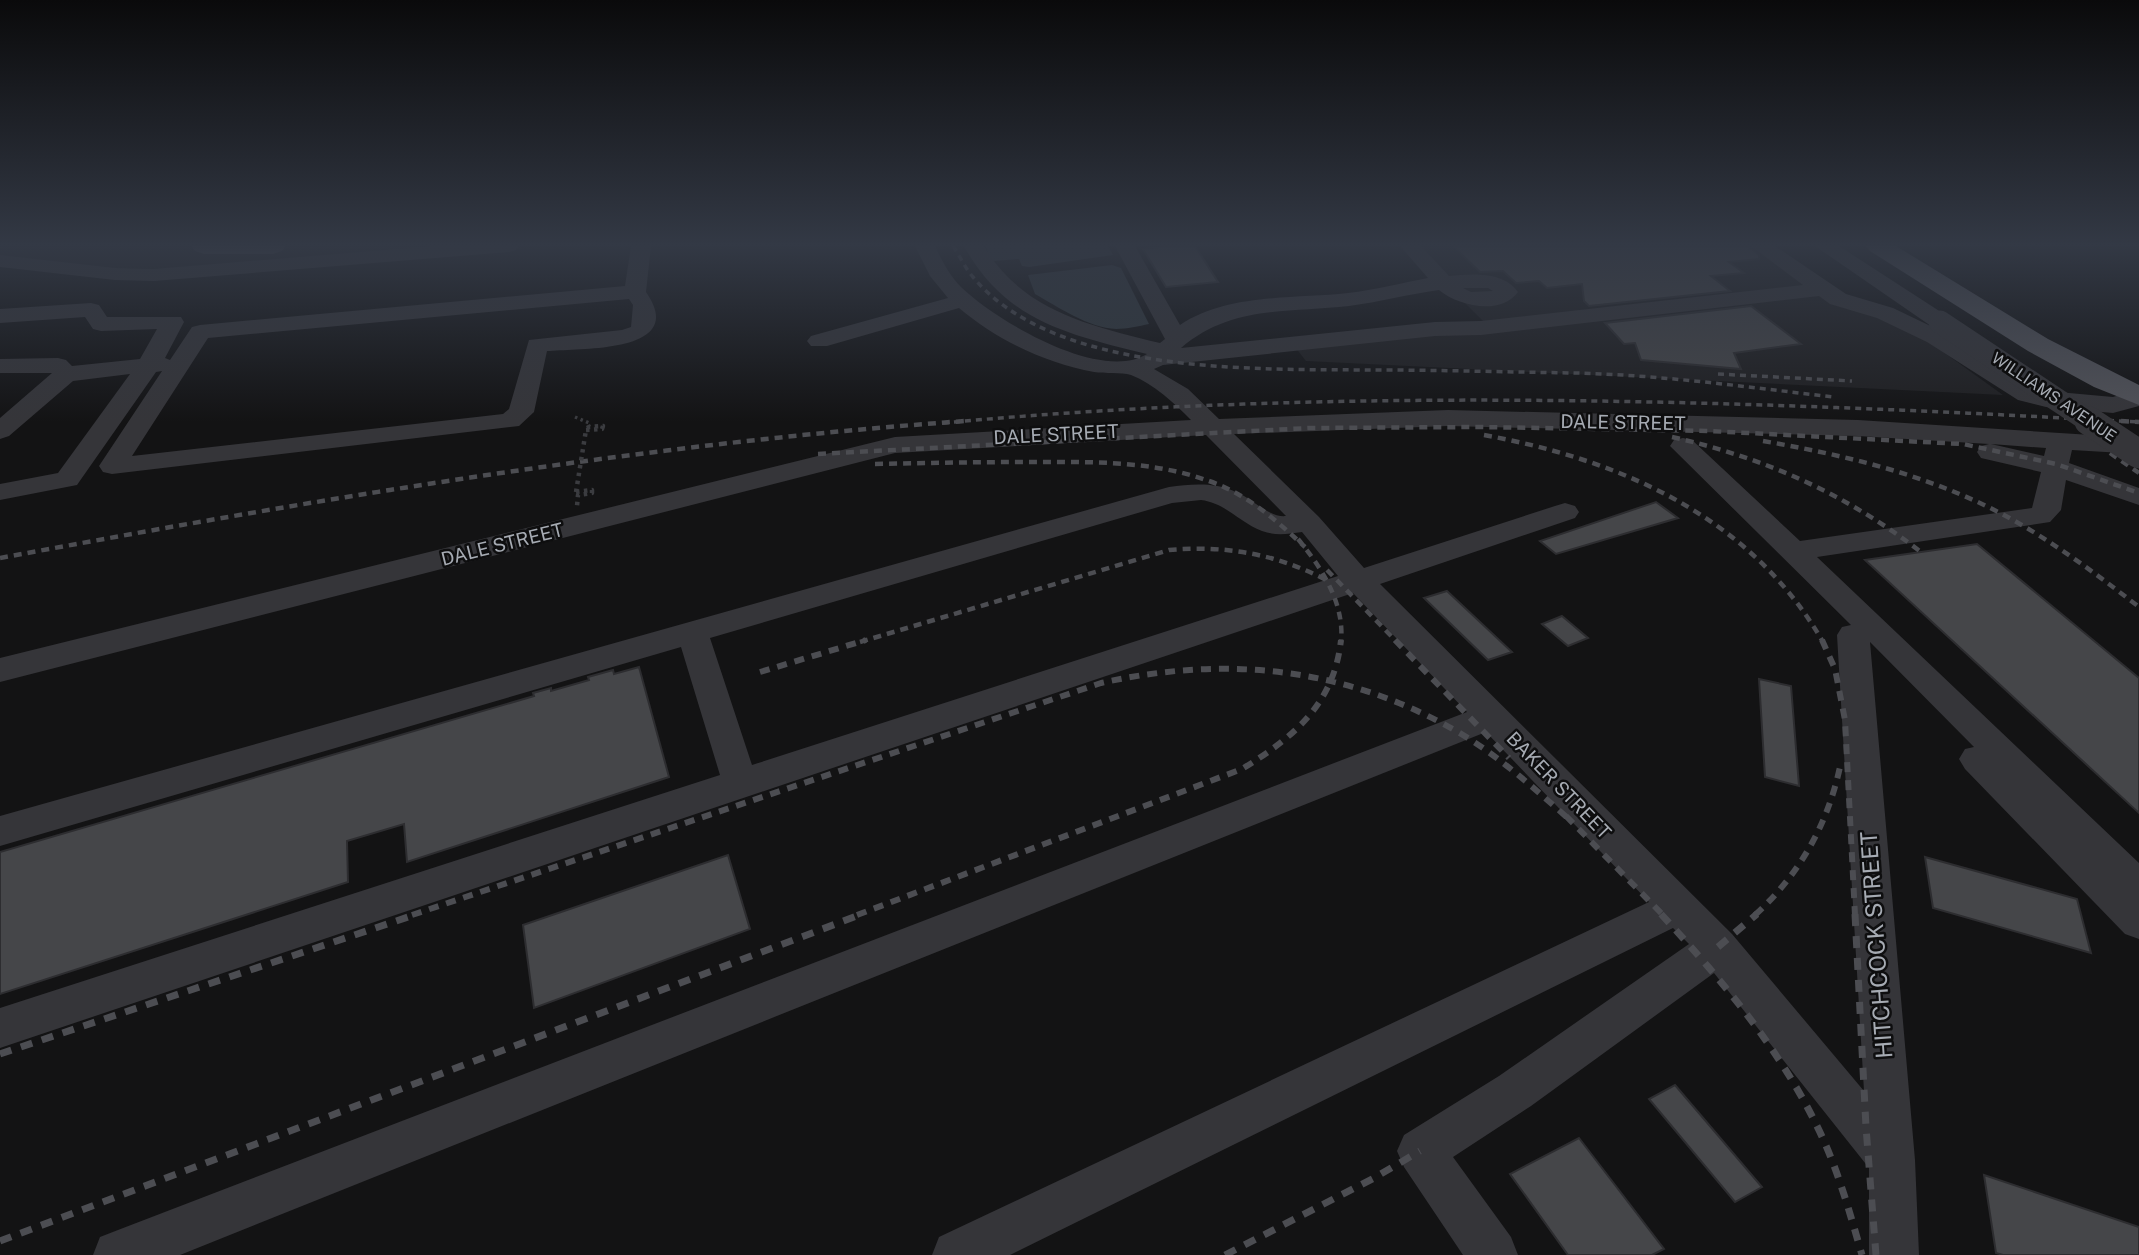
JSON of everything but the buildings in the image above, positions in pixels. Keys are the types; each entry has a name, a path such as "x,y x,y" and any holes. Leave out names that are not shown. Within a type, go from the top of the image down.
{"main road":[{"path":"1972,305 2049,353 2139,396"}],"street":[{"path":"498,305 200,332 112,466 504,424 515,419 521,412 537,345 636,334 642,328 644,305"},
{"path":"819,341 948,305"},
{"path":"970,305 1006,330 1055,352 1101,367 1134,367 1166,350 1206,320 1265,308 1299,305"},
{"path":"1029,305 1091,331 1166,350 1435,329 1481,328 1686,305"},
{"path":"1148,305 1166,350"},
{"path":"1855,305 1885,313 1935,337 2027,395 2046,400 2113,405 2124,404 2139,396"},
{"name":"WILLIAMS AVENUE","path":"1914,305 2139,454"},
{"path":"0,316 91,310 101,324 173,322 149,365 67,479"},
{"path":"0,431 66,374 180,362"},
{"path":"0,366 58,365 66,374"},
{"name":"BAKER STREET","path":"1134,367 1171,387 1309,523 1359,581 1718,947 1892,1160"},
{"name":"DALE STREET","path":"0,670 878,448 954,440 1210,426 1448,418 1858,428 2058,454 2139,446"},
{"path":"1683,446 2139,888"},
{"path":"1793,551 2040,516 2048,510 2058,454 2139,497"},
{"path":"0,492 67,479 105,476"},
{"path":"0,831 1169,495 1196,491 1220,493 1269,524 1276,526 1309,523"},
{"path":"1711,496 2139,922"},
{"path":"0,1028 1565,512"},
{"path":"692,631 741,785"},
{"name":"HITCHCOCK STREET","path":"1853,635 1892,1160 1894,1255"},
{"path":"118,1255 1491,716"},
{"path":"957,1255 1678,906"},
{"path":"1493,1255 1420,1151 1515,1091 1718,947"}],"path":[{"path":"575,417 589,422 589,428 603,426 602,429 586,430 576,492 592,490 592,493 578,495 576,503"}],"shaded area":[{"path":"1053,305 1139,305 1149,324 1129,328 1106,328"},
{"path":"1467,305 1852,305 1861,311 1885,310 2003,395 1306,361 1295,347 1486,324"}],"railway":[{"path":"1004,305 1054,333 1105,350 1161,360 1274,369 1608,374 1833,397"},
{"path":"1718,374 1852,381"},
{"path":"943,423 1092,411 1242,404 1541,400 1840,408 2139,422 2121,421"},
{"path":"0,558 481,476 722,444 965,421"},
{"path":"818,454 1309,428 1482,427 1709,431 1963,444 2056,464 2139,493"},
{"path":"1484,435 1585,460 1678,501 1720,528 1759,560 1793,598 1823,642"},
{"path":"1672,437 1740,456 1803,481 1864,513 1921,552"},
{"path":"1763,441 1885,468 1974,500 2055,546 2139,607"},
{"path":"2110,453 2139,473"},
{"path":"875,464 1075,462 1165,469 1209,481 1236,493 1272,518 1302,545"},
{"path":"1298,539 1302,545"},
{"path":"1302,545 1327,580"},
{"path":"860,642 1169,550 1231,550 1290,564 1327,580"},
{"path":"1327,570 1397,642"},
{"path":"1327,580 1339,613 1341,640"},
{"path":"760,672 866,640"},
{"path":"1330,682 1341,640"},
{"path":"1395,640 1509,758"},
{"path":"1823,642 1835,669 1845,720 1855,915"},
{"path":"412,915 1101,683 1148,674 1239,669 1284,673 1330,682"},
{"path":"857,915 1242,769 1294,731 1320,701 1330,682"},
{"path":"1330,682 1372,693 1415,710 1458,732 1516,774 1570,820"},
{"path":"1755,915 1786,882 1811,845 1829,805 1841,762"},
{"path":"1566,816 1570,820"},
{"path":"1570,820 1663,915"},
{"path":"0,1054 417,914"},
{"path":"0,1241 862,914"},
{"path":"1661,914 1746,1013 1801,1095 1830,1156 1862,1255"},
{"path":"1718,947 1757,914"},
{"path":"1855,914 1866,1127 1876,1255"},
{"path":"1225,1255 1374,1178 1420,1151"}]}
